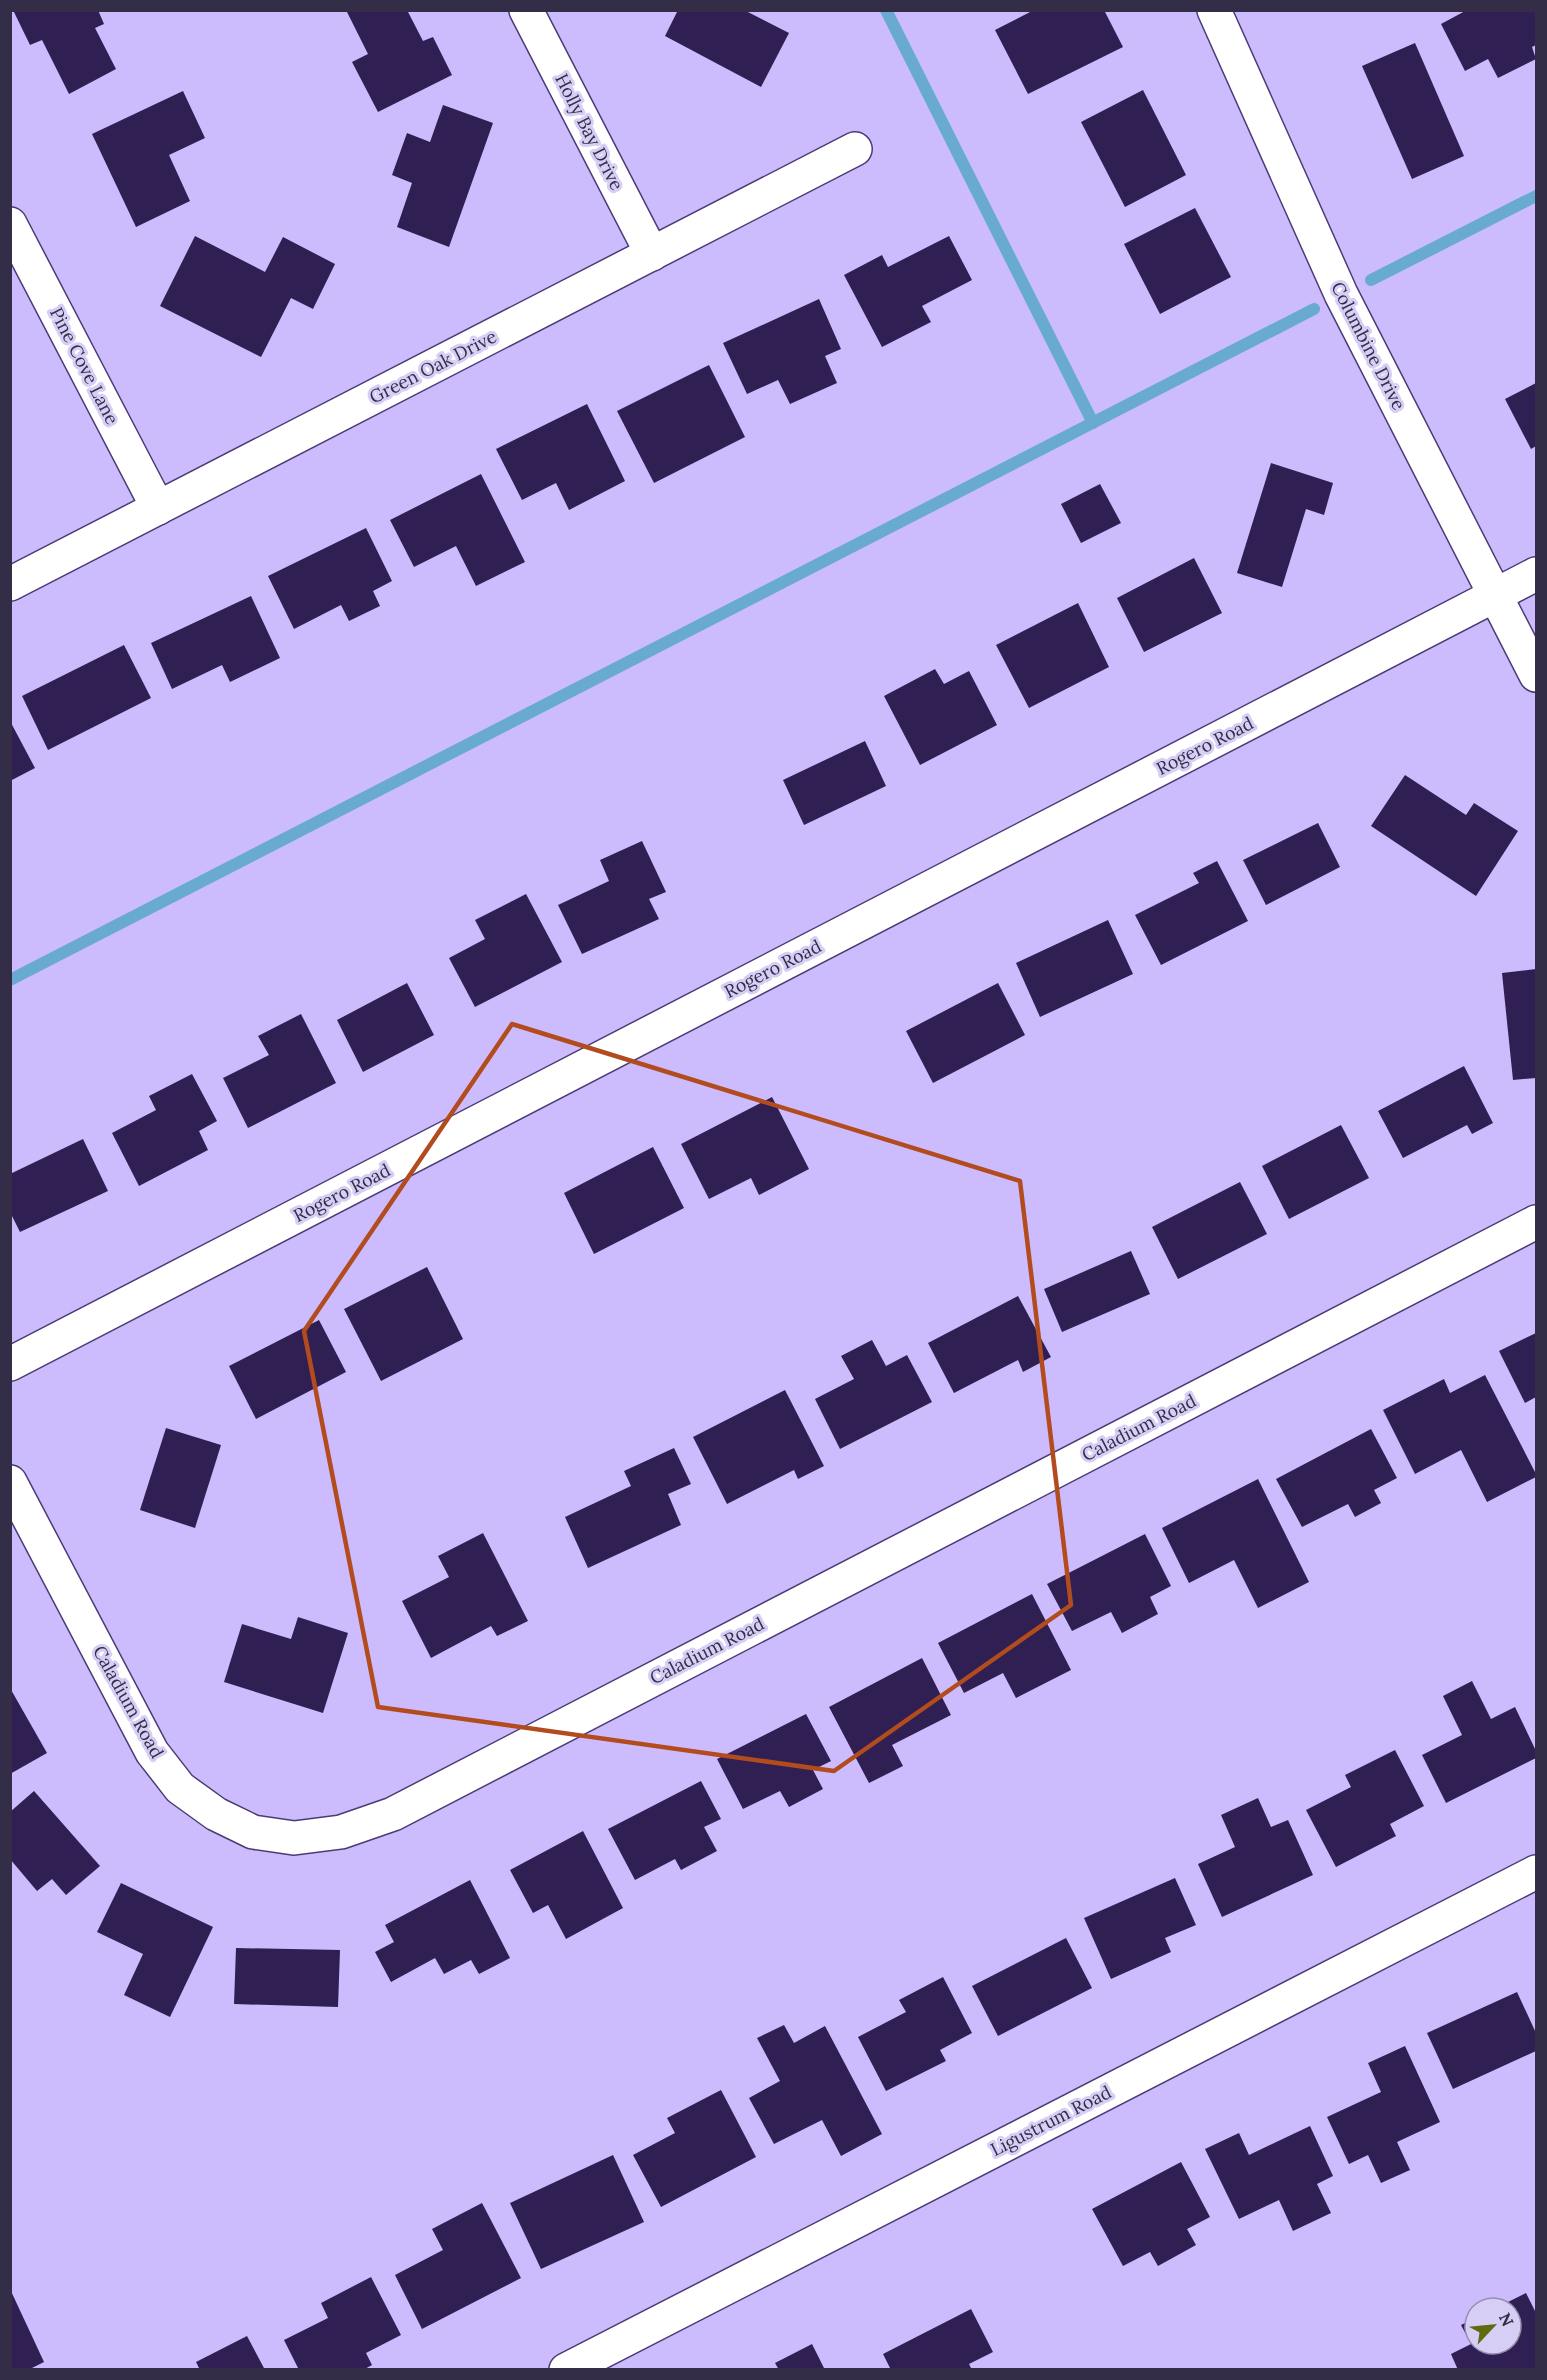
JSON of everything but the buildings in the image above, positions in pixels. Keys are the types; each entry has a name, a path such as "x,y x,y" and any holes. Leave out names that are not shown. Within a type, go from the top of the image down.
{"street":[{"name":"Holly Bay Drive","path":"526,10 652,254"},
{"name":"Columbine Drive","path":"1223,13 1341,294 1536,675"},
{"name":"Green Oak Drive","path":"10,584 855,149"},
{"name":"Pine Cove Lane","path":"10,224 158,508"},
{"name":"Rogero Road","path":"10,1364 1536,574"},
{"name":"Caladium Road","path":"10,1482 152,1752 180,1788 216,1814 253,1832 294,1838 341,1832 404,1808 1536,1222"},
{"name":"Ligustrum Road","path":"566,2370 1536,1872"}],"highlighted area":[{"path":"512,1024 1020,1181 1071,1605 834,1771 378,1707 304,1331"}],"waterway":[{"path":"886,10 1093,423"},
{"path":"1371,280 1536,196"},
{"path":"10,980 1314,309"}]}
